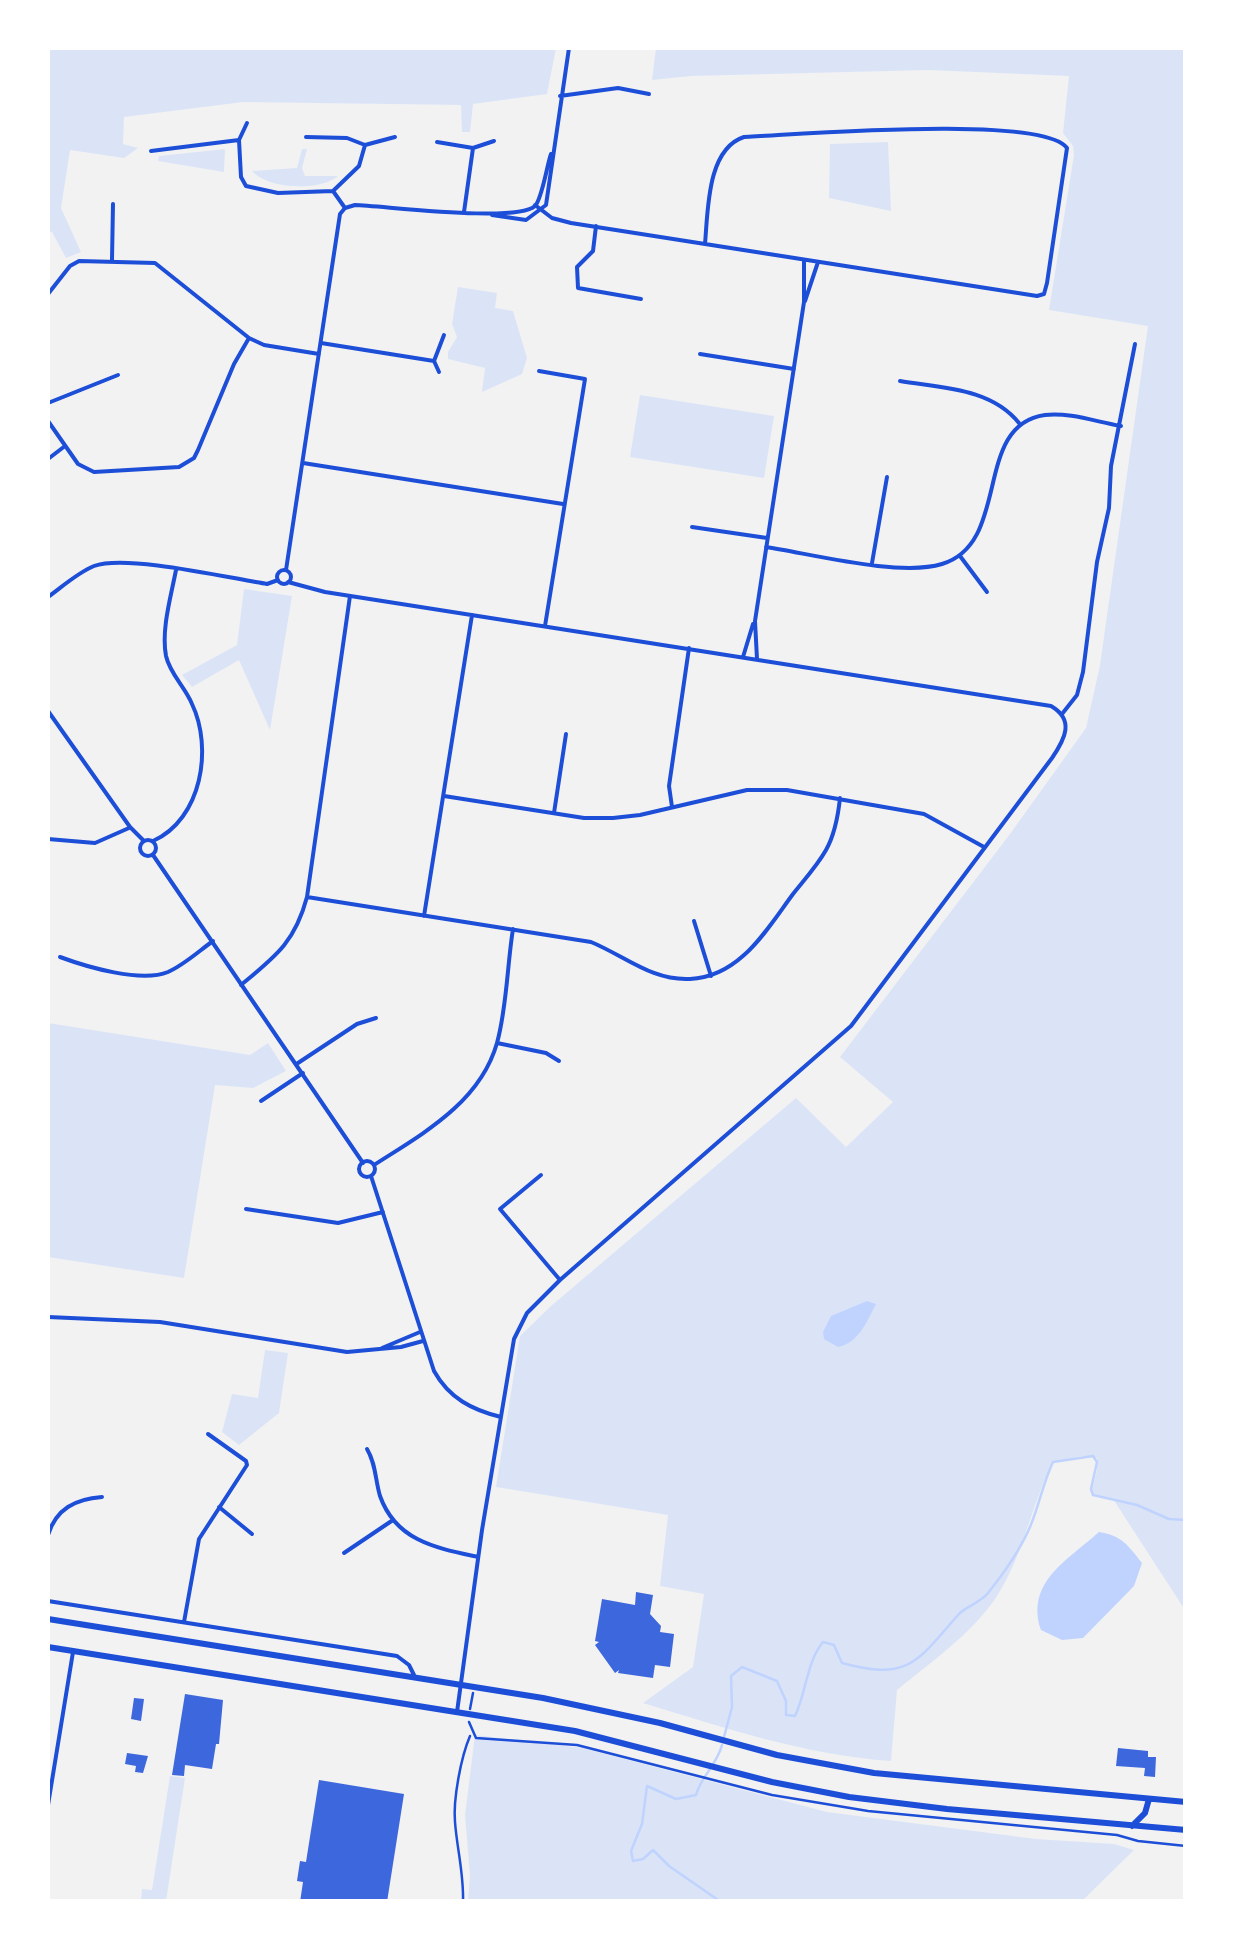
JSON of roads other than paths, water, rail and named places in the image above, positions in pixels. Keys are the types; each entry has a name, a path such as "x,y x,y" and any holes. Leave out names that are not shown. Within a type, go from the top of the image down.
{"highway":[{"path":"48,1619 579,1704 753,1748 900,1777 1186,1802"},
{"path":"48,1647 575,1732 809,1790 878,1802 1186,1830"},
{"path":"1132,1826 1145,1813 1150,1799"}],"street":[{"path":"288,582 291,576 286,570 340,214 345,208 364,206 526,220 541,211 549,192 551,154 569,48"},
{"path":"560,96 618,88 649,94"},
{"path":"247,123 238,140 246,186 278,193 332,191 359,166 365,146"},
{"path":"536,206 552,218 596,226 706,244 804,260 1037,296 1044,294 1048,284 1068,154 1064,144 1055,138 986,128 744,137 733,141 720,156 706,244"},
{"path":"306,137 347,138 365,146 395,137"},
{"path":"151,151 238,140"},
{"path":"437,142 473,148 494,141"},
{"path":"464,212 473,148"},
{"path":"488,214 525,211 536,206 551,154"},
{"path":"332,191 345,208"},
{"path":"112,260 113,204"},
{"path":"596,226 594,251 578,267 578,288 642,299"},
{"path":"743,657 754,622 794,370 804,302 804,260"},
{"path":"48,294 70,266 79,262 155,263 249,338 264,345 319,354"},
{"path":"804,302 818,262"},
{"path":"439,372 434,361 444,335"},
{"path":"48,421 78,464 94,472 178,468 198,450 249,338"},
{"path":"321,342 434,361"},
{"path":"1062,714 1077,695 1083,672 1097,562 1109,508 1111,466 1135,344"},
{"path":"700,354 794,370"},
{"path":"539,371 585,378 545,626"},
{"path":"48,403 118,375"},
{"path":"900,381 978,394 1000,404 1020,424"},
{"path":"766,547 916,570 945,564 960,556 975,540 1004,447 1020,424 1046,415 1121,426"},
{"path":"48,458 65,446"},
{"path":"303,463 563,504"},
{"path":"872,564 886,478"},
{"path":"692,527 767,538"},
{"path":"960,556 986,592"},
{"path":"48,598 92,567 108,562 138,563 268,584 278,580 350,596 1048,706 1062,714 1067,728 1061,745 850,1026 560,1280 519,1326 478,1556 458,1712"},
{"path":"48,711 144,842 153,842 173,828 186,811 202,766 200,721 166,657 165,637 176,570"},
{"path":"278,580 279,571 286,570"},
{"path":"242,985 284,950 300,923 350,596"},
{"path":"424,916 472,615"},
{"path":"754,622 757,659"},
{"path":"672,808 669,786 689,648"},
{"path":"554,813 566,734"},
{"path":"444,796 613,818 747,790 787,790 924,814 984,848"},
{"path":"307,897 591,942 665,978 695,980 711,976 749,952 825,852 837,824 840,798"},
{"path":"48,839 95,843 130,827"},
{"path":"144,842 142,852 153,854 363,1162 374,1165"},
{"path":"153,842 153,854"},
{"path":"694,921 711,976"},
{"path":"500,1417 478,1412 452,1396 440,1383 371,1176 374,1165 444,1120 466,1098 485,1070 497,1043 513,929"},
{"path":"60,957 91,968 151,976 176,968 213,941"},
{"path":"297,1064 357,1024 376,1018"},
{"path":"497,1043 546,1053 559,1061"},
{"path":"261,1101 303,1073"},
{"path":"363,1162 360,1173 371,1176"},
{"path":"541,1174 500,1209 560,1280"},
{"path":"246,1210 338,1223 384,1212"},
{"path":"48,1317 160,1322 346,1352 423,1341"},
{"path":"378,1350 420,1332"},
{"path":"184,1622 195,1552 205,1527 247,1465 208,1434"},
{"path":"367,1449 382,1501 393,1520 424,1544 478,1556"},
{"path":"48,1535 62,1509 82,1499 102,1497"},
{"path":"219,1507 252,1534"},
{"path":"344,1553 393,1520"},
{"path":"48,1601 397,1656 410,1665 414,1676"},
{"path":"48,1804 73,1652"}],"water":[{"path":"867,1301 876,1304 852,1341 838,1347 824,1339 831,1316"},
{"path":"1099,1532 1124,1542 1142,1563 1134,1586 1083,1638 1062,1640 1041,1630 1039,1598 1052,1574"}],"waterway":[{"path":"724,1737 732,1707 731,1676 742,1667 777,1681 786,1701 786,1715 795,1716 813,1658 823,1642 834,1645 842,1663 864,1668 897,1668 920,1656 961,1612 985,1596 1006,1569 1030,1527 1053,1462 1093,1456 1097,1462 1093,1495 1137,1505 1169,1519 1186,1520"},
{"path":"721,1902 653,1850 643,1859 633,1861 631,1851 642,1824 647,1786 676,1799 696,1795 722,1745"}]}
